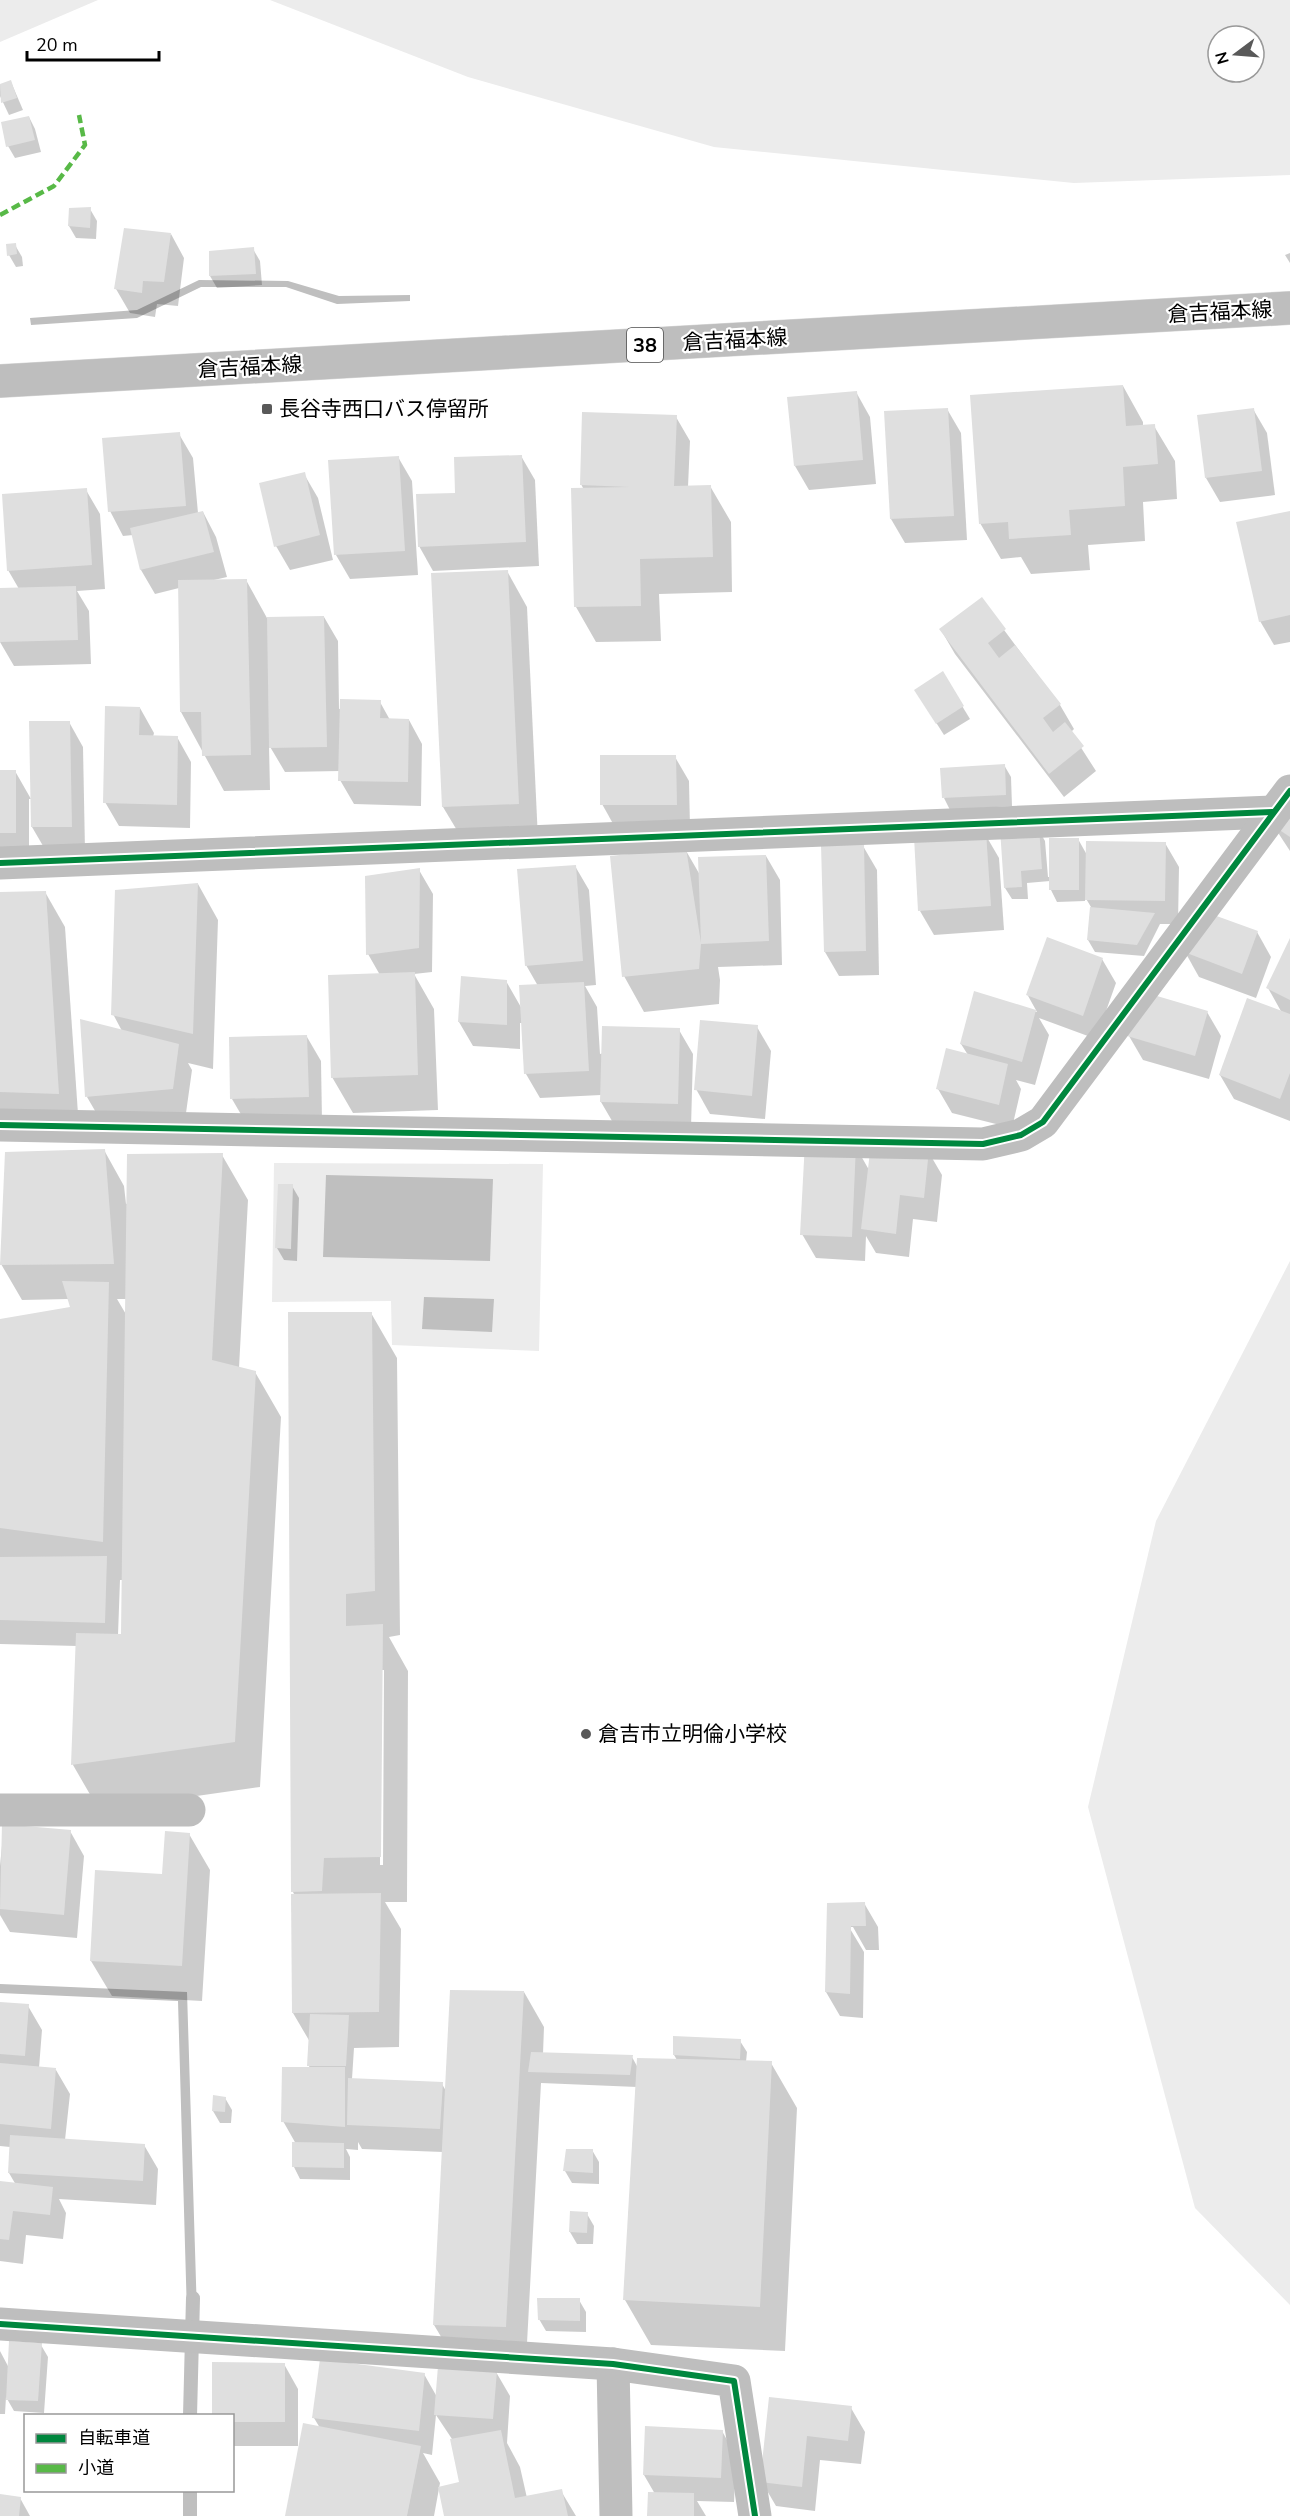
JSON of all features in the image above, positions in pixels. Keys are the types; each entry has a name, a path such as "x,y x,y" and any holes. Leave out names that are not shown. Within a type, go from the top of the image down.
{"street":[{"name":"倉吉福本線","path":"0,381 1290,308"},
{"path":"0,863 1282,802"},
{"path":"0,1125 983,1144 1021,1135 1043,1122 1282,802"},
{"path":"0,1809 189,1810"},
{"path":"0,2324 614,2364 734,2381 755,2516"},
{"path":"614,2364 616,2516"}],"shaded area":[{"path":"0,0 98,0 0,42"},
{"path":"270,0 1290,0 1290,175 1074,183 714,147 468,77"},
{"path":"199,280 288,281 339,296 410,295 410,301 337,304 286,287 201,287 137,318 31,325 30,318 137,310"},
{"path":"274,1163 543,1164 539,1351 392,1345 391,1301 272,1302"},
{"path":"326,1175 493,1179 490,1261 323,1257"},
{"path":"1290,1261 1290,2305 1195,2208 1088,1807 1156,1521"},
{"path":"424,1297 494,1299 492,1332 422,1329"},
{"path":"0,1984 187,1992 197,2314 187,2315 178,2001 0,1993"}],"building":[{"path":"11,80 17,98 1,103 0,84"},
{"path":"29,116 35,140 6,147 1,122"},
{"path":"91,207 90,228 68,226 69,208"},
{"path":"124,228 171,233 164,282 143,281 142,293 114,289"},
{"path":"16,243 17,254 7,256 6,244"},
{"path":"254,247 256,274 209,276 209,251"},
{"path":"1123,385 1126,426 1155,424 1158,464 1123,467 1125,506 1069,510 1071,535 1009,539 1008,522 979,524 970,395"},
{"path":"857,391 863,460 794,466 787,397"},
{"path":"948,408 954,516 890,519 884,411"},
{"path":"1254,408 1262,471 1205,478 1197,415"},
{"path":"582,412 677,415 674,486 711,485 713,557 640,559 641,606 574,607 571,488 629,487 580,485"},
{"path":"180,432 186,506 108,512 102,438"},
{"path":"522,455 526,542 418,547 416,494 455,493 454,457"},
{"path":"399,456 405,551 334,555 328,460"},
{"path":"305,472 320,535 274,547 259,483"},
{"path":"87,488 92,565 7,571 2,494"},
{"path":"203,511 214,552 140,570 130,528"},
{"path":"1290,511 1290,615 1259,622 1236,522"},
{"path":"508,570 519,804 442,807 431,573"},
{"path":"247,579 251,755 202,756 201,712 180,712 178,580"},
{"path":"76,586 78,640 0,642 0,588"},
{"path":"982,597 1006,629 988,643 999,658 1015,645 1061,704 1043,718 1053,732 1065,722 1084,746 1049,774 939,629"},
{"path":"324,616 327,747 269,748 267,617"},
{"path":"943,671 964,706 936,724 914,690"},
{"path":"340,699 381,700 380,718 409,719 408,782 338,781"},
{"path":"105,706 140,707 139,735 178,736 177,805 103,803"},
{"path":"29,721 70,721 72,827 31,827"},
{"path":"600,755 676,755 677,805 600,805"},
{"path":"1005,764 1006,795 942,798 940,768"},
{"path":"0,770 16,770 16,833 0,833"},
{"path":"1290,796 1290,837 1272,825"},
{"path":"1039,827 1042,869 1021,871 1022,887 1004,888 1000,829"},
{"path":"986,832 991,906 918,911 914,837"},
{"path":"1049,838 1079,838 1079,890 1049,890"},
{"path":"1086,841 1166,842 1165,901 1085,900"},
{"path":"864,844 866,951 824,952 821,845"},
{"path":"686,848 701,943 698,857 766,855 769,941 701,944 699,969 622,977 610,856"},
{"path":"576,865 583,961 525,966 517,869"},
{"path":"420,868 419,948 366,955 365,876"},
{"path":"198,883 193,1034 111,1015 115,890"},
{"path":"46,891 59,1094 0,1092 0,892"},
{"path":"1090,907 1155,913 1137,945 1087,940"},
{"path":"1200,910 1258,931 1242,974 1184,952"},
{"path":"1047,937 1103,958 1083,1016 1026,995"},
{"path":"1290,938 1290,1000 1266,988"},
{"path":"415,972 418,1075 331,1078 328,975"},
{"path":"461,976 507,980 507,1025 458,1022"},
{"path":"584,982 589,1071 524,1074 519,985"},
{"path":"974,991 1036,1010 1022,1062 960,1044"},
{"path":"1140,991 1208,1011 1195,1056 1127,1036"},
{"path":"1247,998 1290,1014 1290,1073 1280,1099 1219,1075"},
{"path":"80,1019 179,1044 173,1089 85,1097"},
{"path":"700,1020 758,1025 752,1096 694,1090"},
{"path":"602,1026 680,1028 678,1104 600,1102"},
{"path":"307,1035 309,1097 230,1099 229,1037"},
{"path":"946,1048 1008,1064 999,1105 936,1089"},
{"path":"805,1142 856,1145 852,1237 800,1235"},
{"path":"871,1143 929,1150 924,1198 900,1195 896,1234 861,1229"},
{"path":"105,1149 114,1264 0,1265 5,1152"},
{"path":"223,1153 212,1360 256,1371 235,1742 71,1765 76,1633 121,1634 127,1154"},
{"path":"278,1184 293,1184 291,1249 275,1248"},
{"path":"62,1281 109,1282 103,1542 0,1528 0,1319 70,1307"},
{"path":"288,1312 372,1312 375,1591 346,1594 346,1626 383,1624 381,1857 324,1858 322,1891 291,1892"},
{"path":"107,1556 105,1623 0,1620 0,1557"},
{"path":"2,1824 71,1830 64,1915 0,1909"},
{"path":"165,1831 190,1833 182,1966 90,1961 95,1870 162,1874"},
{"path":"381,1893 379,2012 292,2013 291,1894"},
{"path":"865,1902 866,1926 851,1926 850,1994 825,1992 827,1903"},
{"path":"450,1990 524,1991 506,2327 433,2325"},
{"path":"0,2002 29,2004 25,2056 0,2054"},
{"path":"310,2014 349,2015 346,2066 307,2066"},
{"path":"673,2036 741,2039 740,2059 673,2055"},
{"path":"531,2052 633,2055 630,2075 528,2072"},
{"path":"637,2058 772,2061 760,2307 623,2300"},
{"path":"0,2063 56,2068 51,2129 0,2124"},
{"path":"282,2067 345,2067 345,2127 281,2122"},
{"path":"348,2078 443,2082 440,2129 347,2125"},
{"path":"213,2095 226,2097 225,2112 212,2111"},
{"path":"10,2135 145,2144 143,2181 8,2173"},
{"path":"292,2142 344,2143 344,2168 292,2167"},
{"path":"566,2149 593,2149 593,2173 563,2171"},
{"path":"0,2181 53,2187 50,2215 13,2211 9,2240 0,2239"},
{"path":"570,2211 588,2212 587,2233 569,2232"},
{"path":"537,2298 580,2298 580,2321 538,2320"},
{"path":"9,2341 42,2343 38,2401 6,2400"},
{"path":"320,2359 425,2373 419,2431 312,2418"},
{"path":"212,2362 285,2363 285,2422 234,2422 234,2414 212,2414"},
{"path":"438,2366 497,2371 493,2419 434,2415"},
{"path":"769,2397 852,2406 848,2441 807,2436 802,2487 760,2482"},
{"path":"303,2423 421,2446 407,2516 285,2516"},
{"path":"645,2426 723,2430 721,2478 643,2475"},
{"path":"501,2430 515,2498 562,2489 568,2516 444,2516 438,2487 459,2482 450,2439"},
{"path":"648,2492 694,2493 694,2516 647,2516"},
{"path":"0,2494 21,2497 19,2516 0,2516"}],"waterway":[{"path":"190,2414 193,2298"},
{"path":"190,2492 190,2516"}],"marked path":[{"path":"0,215 54,186 85,145 79,115"}],"cycle path":[{"path":"0,1125 983,1144 1021,1135 1043,1122 1290,791"},
{"path":"0,863 1273,812"},
{"path":"0,2324 613,2364 734,2381 755,2516"}],"place":[{"name":"長谷寺西口バス停留所","path":"267,409"},
{"name":"倉吉市立明倫小学校","path":"586,1734"}]}
